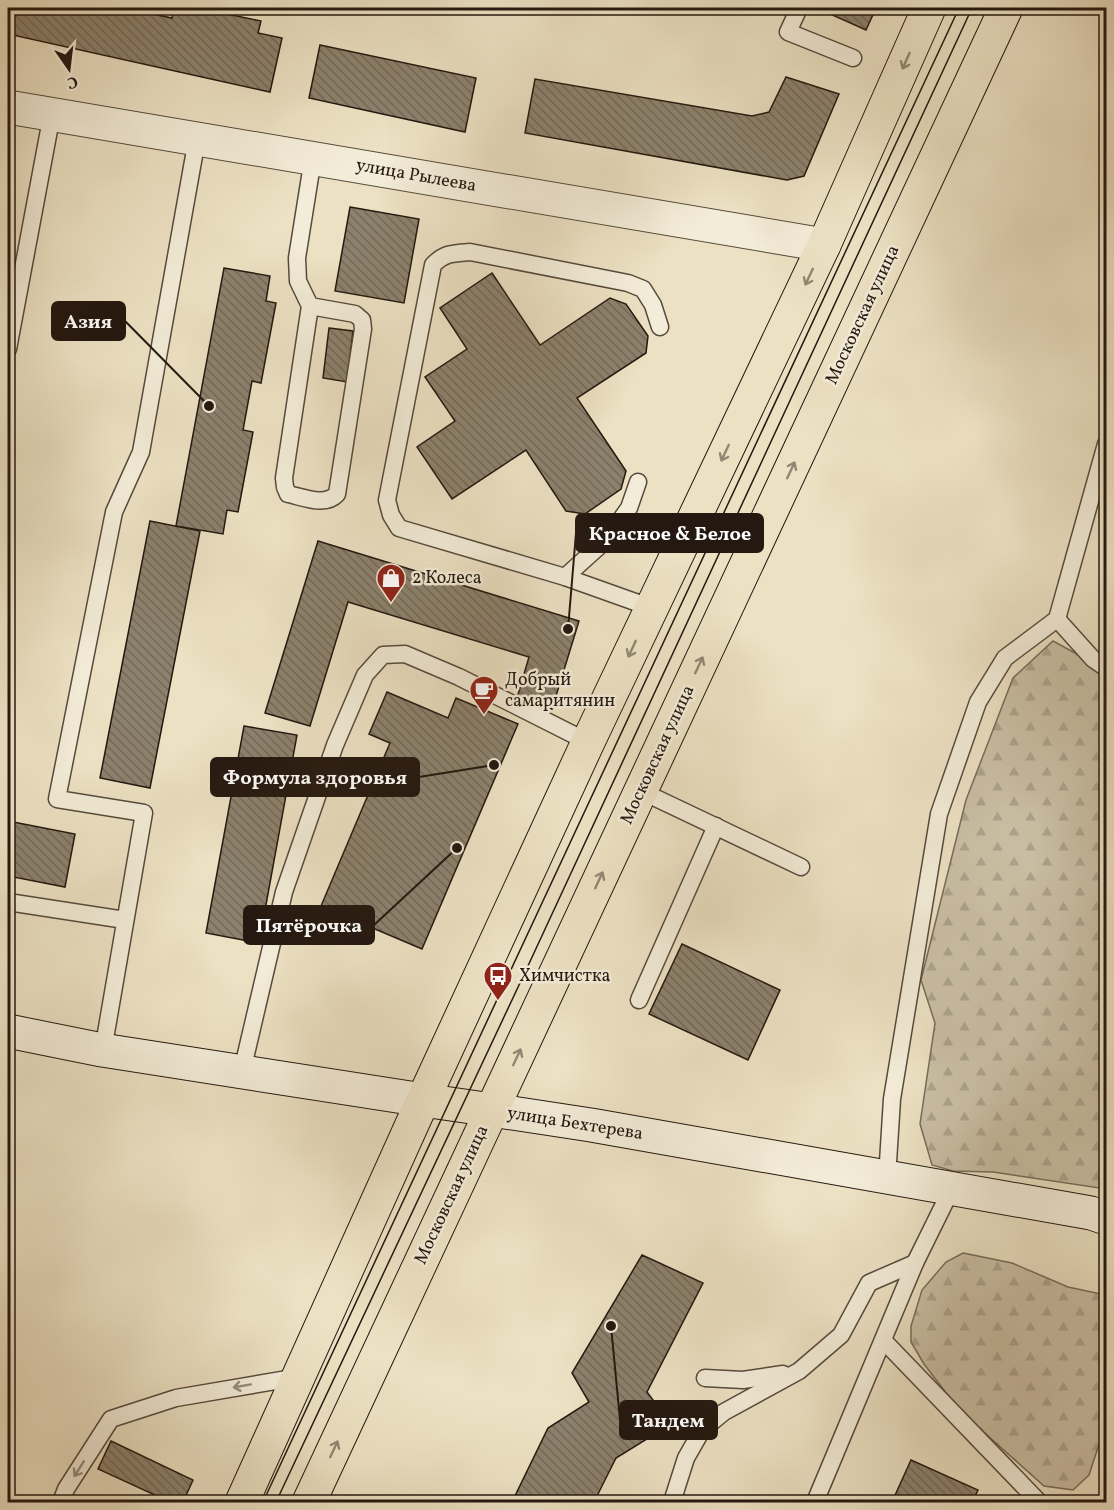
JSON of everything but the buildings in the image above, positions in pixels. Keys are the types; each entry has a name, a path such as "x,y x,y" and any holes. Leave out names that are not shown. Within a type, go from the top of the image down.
{"main road":[{"path":"242,1503 423,1100 588,742 824,245 929,8"},
{"name":"Московская улица","path":"309,1503 1006,8"},
{"name":"улица Бехтерева","path":"423,1100 492,1110"}],"street":[{"name":"улица Рылеева","path":"8,107 824,245"},
{"name":"улица Бехтерева","path":"8,1031 102,1050 423,1100"},
{"name":"улица Бехтерева","path":"492,1110 591,1125 1107,1218"}],"lane":[{"path":"798,8 788,32 853,58"},
{"path":"8,349 52,114"},
{"path":"102,1050 144,813 57,800 114,512 141,452 197,139"},
{"path":"310,306 355,314 362,320 363,328 337,494 332,499 323,501 288,494 284,478 310,306 298,281 297,258 313,158"},
{"path":"652,608 565,577 399,528 391,515 387,500 433,265 441,256 470,252 628,283 643,289 653,305 660,327"},
{"path":"887,1178 892,1099 939,814 978,702 1005,658 1057,619 1107,444"},
{"path":"565,577 606,540 629,507 638,482"},
{"path":"1057,619 1093,659 1107,668"},
{"path":"242,1071 284,892 335,745 365,675 383,655 405,654 459,677 588,742"},
{"path":"641,791 801,867"},
{"path":"639,1000 716,826"},
{"path":"8,902 125,920"},
{"path":"815,1503 915,1263 951,1190"},
{"path":"672,1503 686,1458 702,1430 724,1412 799,1371 841,1335 869,1283 915,1263"},
{"path":"883,1340 1039,1503"},
{"path":"705,1378 743,1380 799,1371"},
{"path":"61,1503 66,1490 111,1419 176,1398 300,1377"}],"green space":[{"path":"1053,641 1088,660 1106,674 1106,1189 993,1172 953,1171 932,1165 920,1124 935,1023 921,980 966,800 1013,678"},
{"path":"963,1253 1012,1263 1068,1287 1106,1295 1106,1423 1089,1475 1073,1490 1044,1486 960,1411 924,1364 911,1342 911,1326 922,1290 946,1262"}],"tram line":[{"path":"263,1502 959,8"},
{"path":"276,1502 527,968 972,8"}],"place":[{"name":"Азия","path":"209,406"},
{"name":"2 Колеса","path":"391,604"},
{"name":"Красное & Белое","path":"568,629"},
{"name":"Добрый самаритянин","path":"484,716"},
{"name":"Формула здоровья","path":"494,765"},
{"name":"Пятёрочка","path":"457,848"},
{"name":"Химчистка","path":"498,1002"},
{"name":"Тандем","path":"611,1326"}]}
